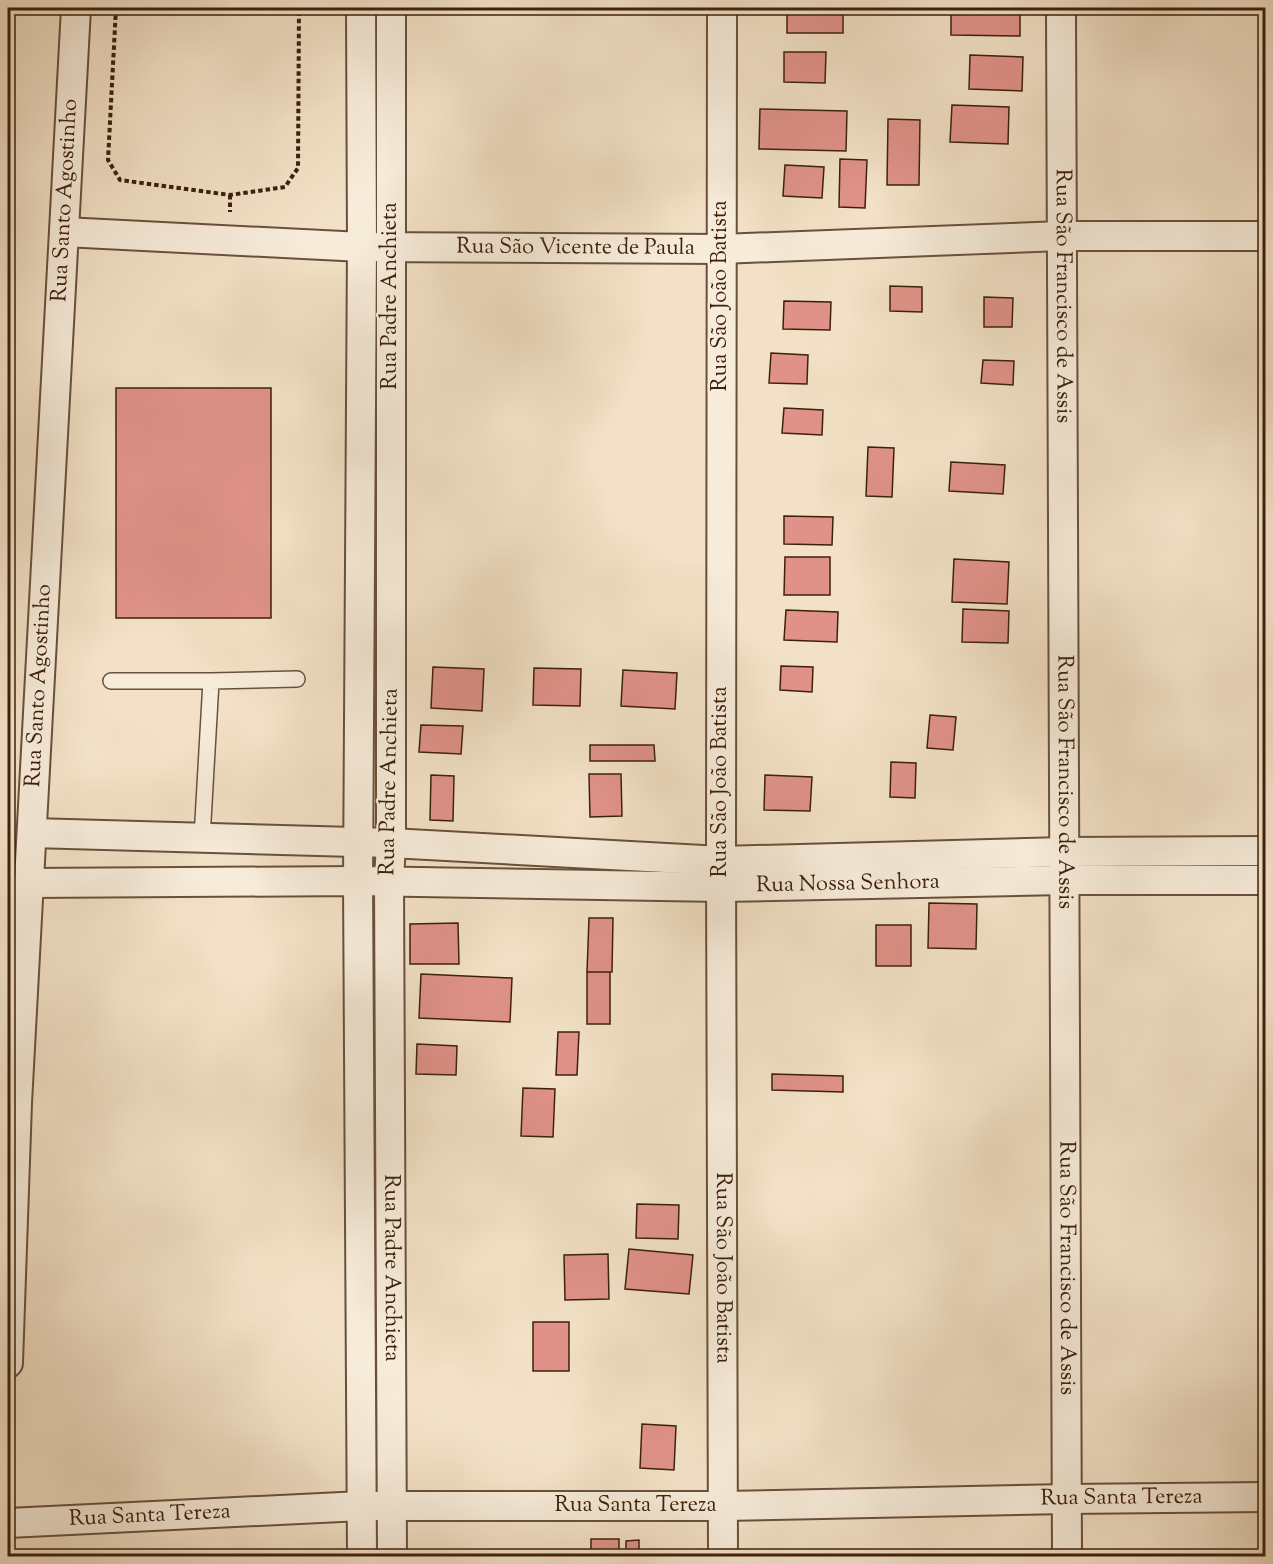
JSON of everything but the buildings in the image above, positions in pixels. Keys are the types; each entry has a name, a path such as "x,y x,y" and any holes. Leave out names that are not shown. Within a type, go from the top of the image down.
{"street":[{"name":"Rua Santo Agostinho","path":"8,1363 12,1103 32,833 76,8"},
{"name":"Rua Padre Anchieta","path":"361,8 362,247 358,881 362,1557"},
{"name":"Rua Padre Anchieta","path":"391,8 391,843 389,881 392,1557"},
{"name":"Rua São João Batista","path":"722,8 723,1557"},
{"name":"Rua São Francisco de Assis","path":"1061,8 1067,1557"},
{"name":"Rua São Vicente de Paula","path":"64,232 391,248 721,249 1062,236 1266,236"},
{"name":"Rua Nossa Senhora","path":"32,833 391,843 721,874 1064,852 1262,851"},
{"path":"172,882 189,838"},
{"path":"1261,880 1262,851"},
{"name":"Rua Nossa Senhora","path":"29,883 389,881 721,874 1064,880 1261,880"},
{"name":"Rua Santa Tereza","path":"8,1523 362,1506 723,1506 1266,1497"}],"lane":[{"path":"111,681 297,679"},
{"path":"189,838 211,681"}],"path":[{"path":"116,8 108,160 120,180 230,195 285,187 298,168 299,8"}]}
